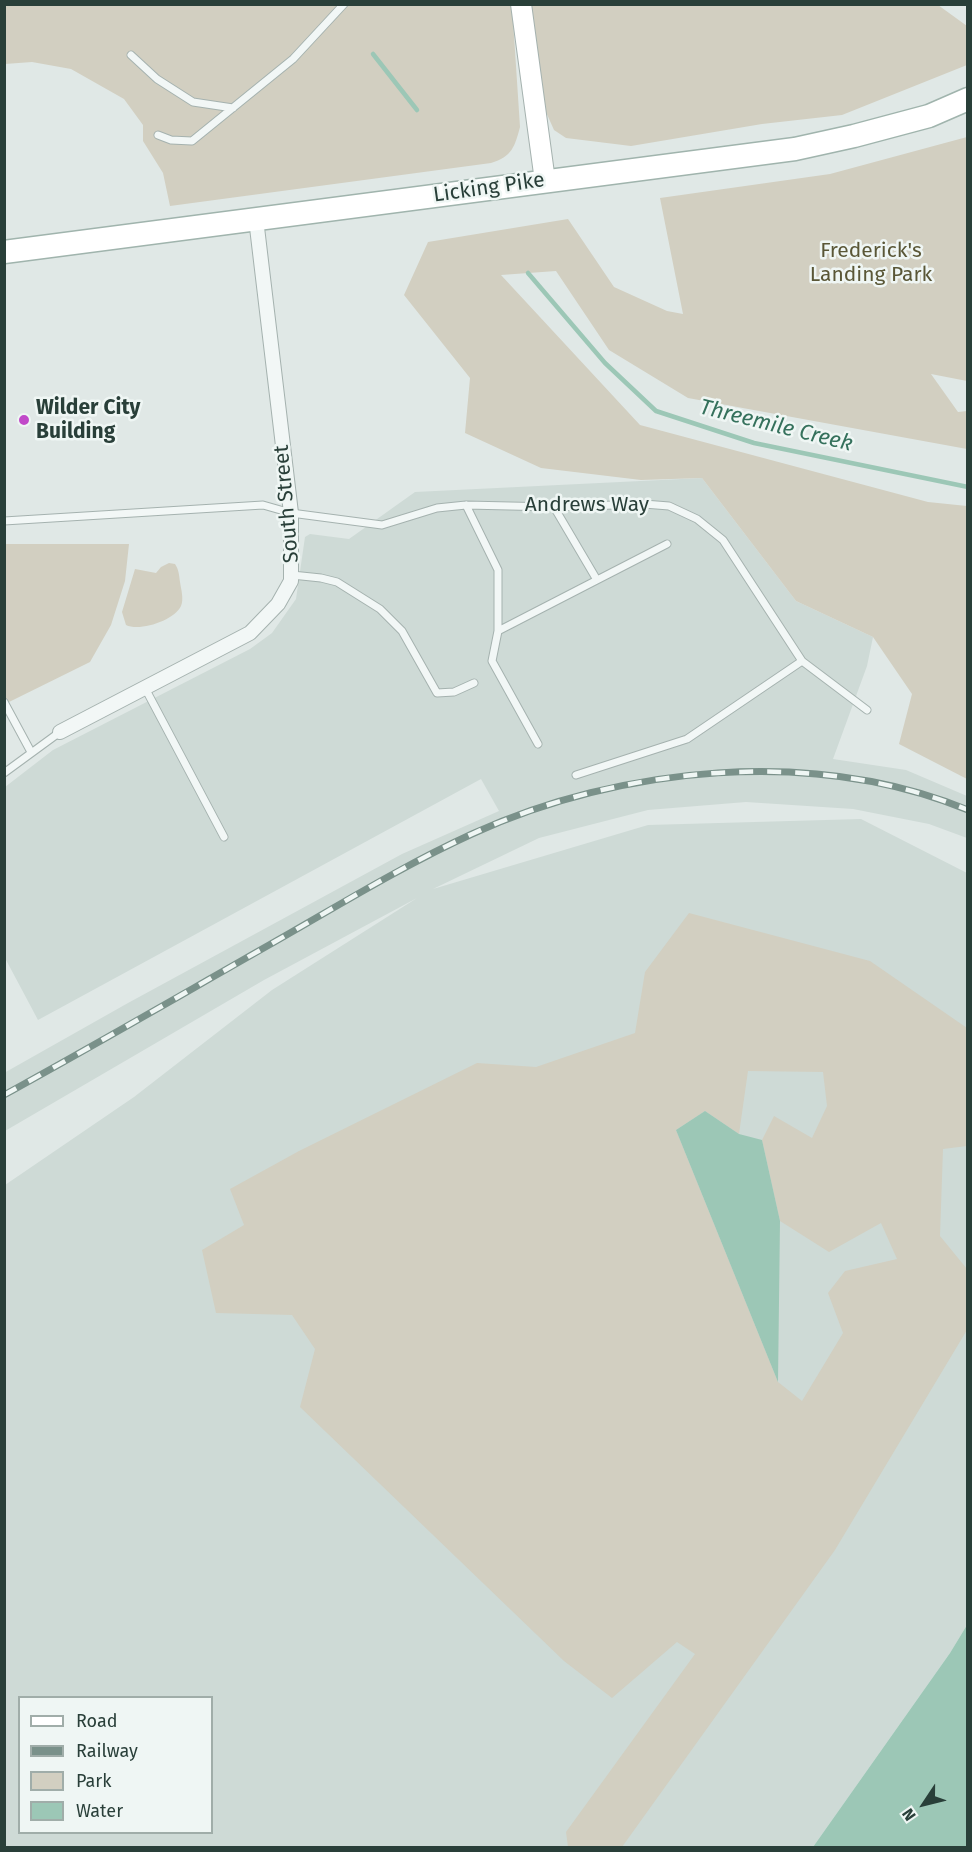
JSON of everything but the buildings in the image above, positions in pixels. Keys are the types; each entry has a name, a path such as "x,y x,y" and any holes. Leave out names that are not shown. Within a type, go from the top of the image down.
{"main road":[{"path":"521,4 545,181"},
{"name":"Licking Pike","path":"4,252 795,149 929,116 968,99"}],"street":[{"name":"South Street","path":"60,732 250,633 278,604 288,588 292,575 291,513 256,219"}],"lane":[{"path":"158,135 171,141 192,141 293,59 344,4"},
{"path":"131,55 157,79 193,102 232,108"},
{"name":"Andrews Way","path":"4,521 262,505 291,513 382,525 436,508 466,505 554,507 644,504 669,506 697,519 723,540 802,661 867,710"},
{"path":"466,505 498,570 498,631 492,661 538,744"},
{"path":"554,507 597,580"},
{"path":"498,631 667,544"},
{"path":"292,575 337,582 380,609 402,631 437,693 454,692 474,683"},
{"path":"576,775 687,739 802,661"},
{"path":"145,688 224,837"},
{"path":"4,702 31,752"},
{"path":"4,773 60,732"}],"shaded area":[{"path":"702,478 796,601 873,637 867,666 833,759 906,770 967,796 967,838 929,824 853,809 746,802 648,810 539,838 433,889 648,825 861,819 967,873 967,1625 950,1653 813,1847 5,1847 5,1185 134,1097 272,990 417,898 264,980 5,1131 4,1073 402,854 499,811 481,779 38,1020 5,958 5,787 53,750 250,649 272,633 296,599 305,537 310,534 349,539 415,492"}],"green space":[{"path":"4,5 512,5 520,127 512,150 504,158 491,163 170,206 163,173 143,141 143,125 124,99 71,69 32,62 5,64"},
{"path":"531,5 938,5 967,26 967,65 842,115 762,124 631,146 566,138 554,130 546,112"},
{"name":"Frederick's Landing Park","path":"967,137 967,381 931,374 958,412 967,411 967,449 688,398 609,350 556,271 501,275 640,425 928,502 967,506 967,779 899,744 912,694 873,637 796,601 702,478 641,480 541,468 465,433 470,378 404,295 428,242 568,219 614,287 667,311 683,314 660,198 830,174"},
{"path":"5,544 129,544 125,581 111,625 90,662 5,704"},
{"path":"169,563 175,564 179,575 181,606 172,616 148,626 126,625 122,612 135,569 156,573"},
{"path":"689,913 870,961 967,1028 967,1146 943,1149 940,1236 967,1269 967,1330 835,1550 622,1847 568,1847 566,1832 695,1654 677,1642 612,1698 564,1661 300,1407 315,1349 292,1315 216,1313 202,1250 244,1225 230,1189 299,1151 477,1063 536,1067 635,1033 645,972","holes":["748,1071 823,1072 827,1106 812,1138 774,1116 762,1140 780,1221 829,1252 881,1223 897,1259 845,1271 828,1293 843,1333 802,1401 778,1382 676,1130 705,1111 739,1134"]}],"water":[{"path":"705,1111 739,1134 762,1140 780,1221 778,1382 676,1130"},
{"path":"967,1625 967,1847 813,1847 950,1653"}],"waterway":[{"name":"Threemile Creek","path":"373,54 417,110"},
{"name":"Threemile Creek","path":"528,273 605,363 656,411 754,443 968,487"}],"railway":[{"path":"4,1095 369,887 472,834 530,811 591,793 654,780 718,773 783,772 846,778 909,790 968,810"}],"place":[{"name":"Wilder City Building","path":"24,420"}]}
